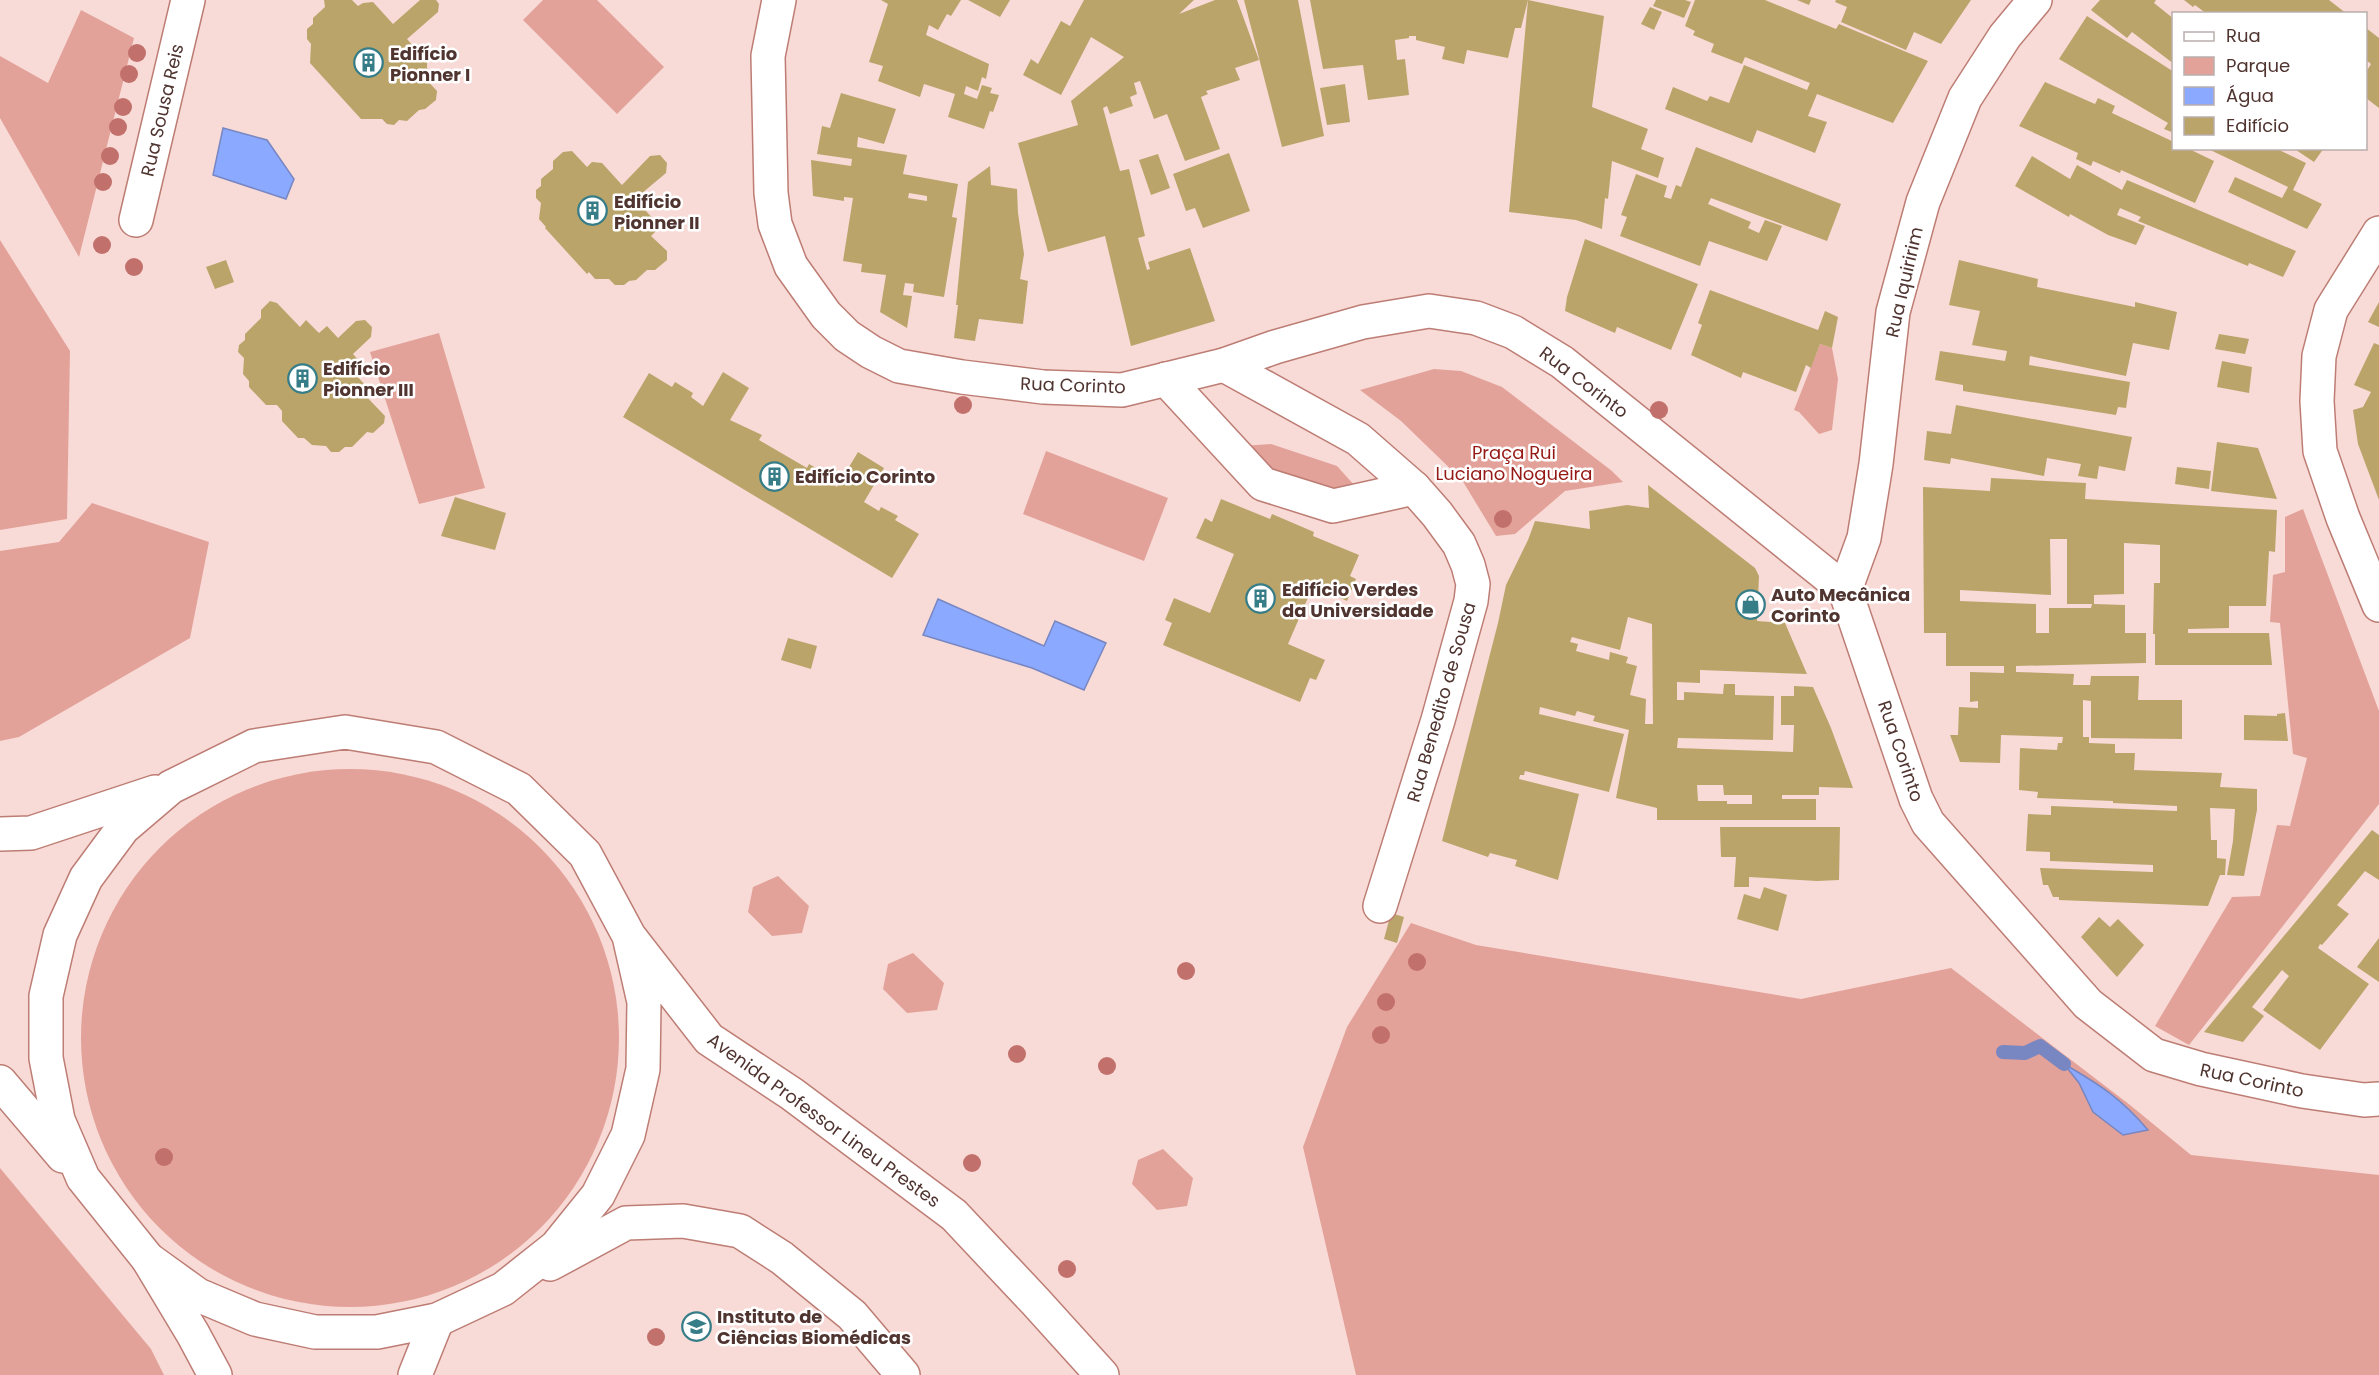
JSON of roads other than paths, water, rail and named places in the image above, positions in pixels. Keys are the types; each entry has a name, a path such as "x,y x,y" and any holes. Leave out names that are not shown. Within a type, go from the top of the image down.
{"street":[{"name":"Rua Sousa Reis","path":"136,220 188,0"},
{"name":"Rua Corinto","path":"779,0 768,56 771,193 775,224 791,266 826,315 840,329 871,352 899,366 962,377 1043,387 1122,390 1224,365 1275,347 1364,322 1430,311 1476,318 1513,332 1562,362 1845,590 1916,799 1928,823 2088,1004 2154,1055 2201,1070 2302,1091 2364,1100 2379,1099"},
{"name":"Rua Iquiririm","path":"1845,590 1864,538 1876,465 1893,312 1923,202 1965,98 2005,36 2035,0"},
{"path":"2379,233 2331,310 2319,356 2317,401 2320,451 2343,518 2379,605"},
{"name":"Rua Benedito de Sousa","path":"1224,365 1358,439 1414,488 1437,514 1459,544 1468,565 1473,584 1471,601 1438,720 1380,906"},
{"path":"1166,379 1263,484 1333,506 1414,488"},
{"path":"0,834 31,833 171,787 254,746 345,732 436,747 519,789 585,854 629,936 644,1002 643,1069 628,1135 598,1195 556,1248 503,1289"},
{"path":"83,1178 58,1120 46,1058 46,996 60,935 86,878 123,828 171,787"},
{"name":"Avenida Professor Lineu Prestes","path":"629,936 709,1039 792,1094 954,1215 1102,1375"},
{"path":"0,1082 83,1178 148,1259 194,1334 215,1375"},
{"path":"148,1259 198,1295 255,1319 315,1332 376,1332 437,1320 503,1289 626,1223 683,1221 740,1231 782,1258 852,1315 903,1375"},
{"path":"415,1375 437,1320"}],"water":[{"path":"223,128 267,140 294,179 286,199 213,175"},
{"path":"938,599 1044,646 1055,621 1106,643 1084,690 1032,668 923,635"},
{"path":"2064,1064 2109,1093 2129,1109 2148,1130 2123,1135 2093,1112 2079,1083"}],"waterway":[{"path":"2003,1052 2025,1053 2040,1046 2064,1064"}],"place":[{"name":"Edifício Pionner I","path":"369,63"},
{"name":"Edifício Pionner II","path":"593,211"},
{"name":"Edifício Pionner III","path":"302,378"},
{"name":"Edifício Corinto","path":"774,476"},
{"name":"Edifício Verdes da Universidade","path":"1261,599"},
{"name":"Auto Mecânica Corinto","path":"1750,604"},
{"name":"Instituto de Ciências Biomédicas","path":"696,1326"}],"park label":[{"name":"Praça Rui Luciano Nogueira","path":"1514,462"}]}
